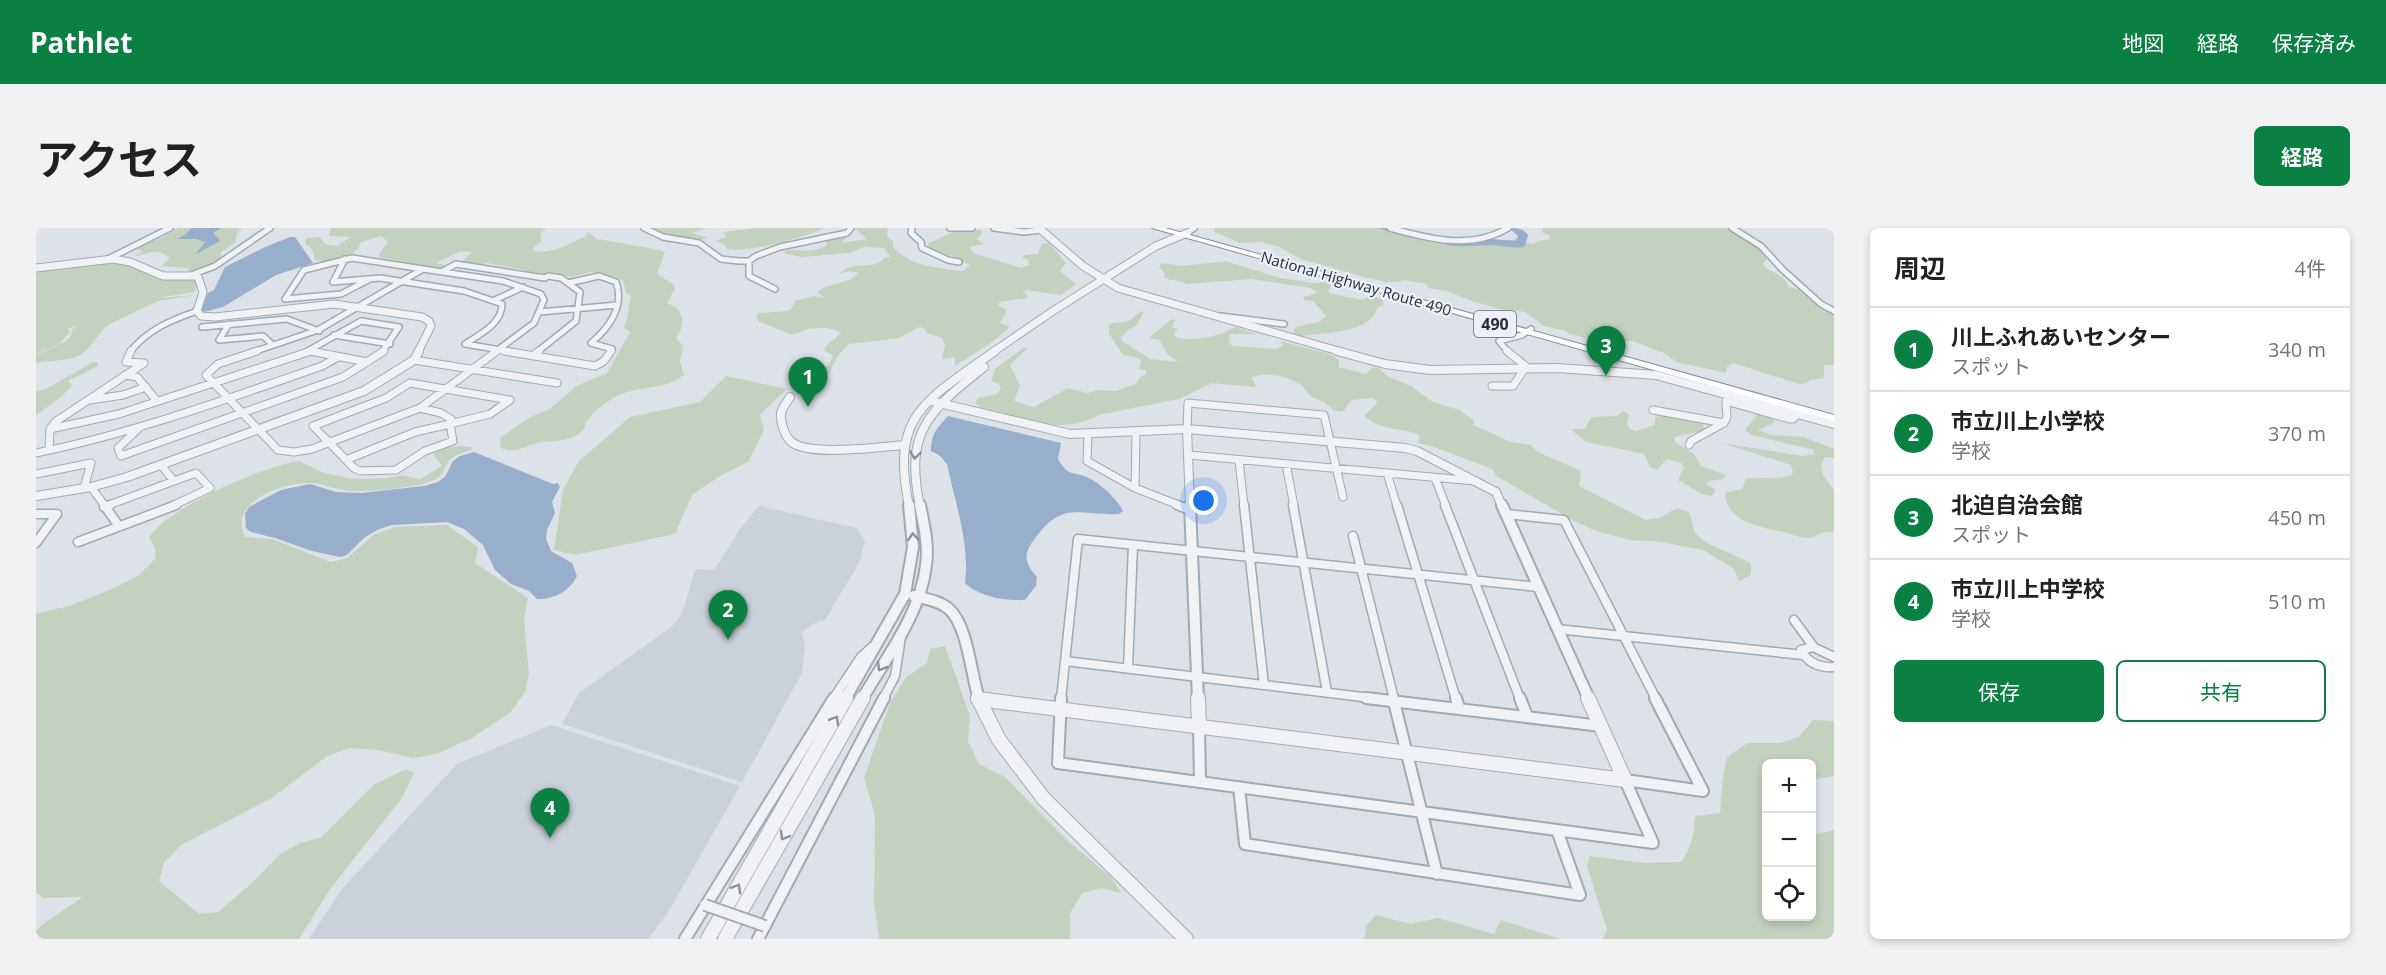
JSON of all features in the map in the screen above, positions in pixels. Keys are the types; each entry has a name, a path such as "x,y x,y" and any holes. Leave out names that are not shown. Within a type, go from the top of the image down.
{"highway":[{"name":"National Highway Route 490","path":"1156,228 1183,232 1834,416"}],"street":[{"path":"106,260 122,249 153,240 170,228"},
{"path":"191,275 215,266 270,228"},
{"path":"644,228 654,235 685,243 699,243 710,254 725,262 749,261 753,257 777,248 842,234 851,228"},
{"path":"912,228 911,232 921,242 922,248 948,260 959,261"},
{"path":"950,228 972,228"},
{"path":"994,228 1024,232 1040,229 1083,266 1106,282 1164,303 1406,368 1592,369 1656,375 1834,424"},
{"path":"1390,228 1466,242 1477,241 1508,228"},
{"path":"1732,228 1761,246 1783,270 1821,304 1834,310"},
{"path":"725,939 919,597 925,577 927,554 913,473 913,459 920,432 940,404 1014,343 1183,232"},
{"path":"368,279 341,294 285,299 304,270 352,258 424,268 503,281 523,287 543,297 540,312 534,323 420,408 329,444 303,451 278,450 207,375 218,364 318,330 424,268"},
{"path":"345,259 333,282 380,278 464,291 502,304 503,310 498,320 465,344 595,366 601,364 612,349 591,343 606,329 617,305 620,292 616,282 599,276 568,283"},
{"path":"36,268 106,260 130,262 163,276 198,277 204,292 197,311 167,324 137,343 128,353 126,362 144,363 55,422 50,429 49,450"},
{"path":"749,261 749,276 775,289"},
{"path":"442,271 456,264 533,277 561,279 580,292 576,321 534,355"},
{"path":"708,939 905,594 913,550 913,529 902,464 909,428 929,401 1009,340 1106,282"},
{"path":"495,300 523,287"},
{"path":"36,496 87,488 161,465 364,391 414,360 431,326 429,321 422,317 334,304 215,316 201,316 197,311"},
{"path":"540,312 617,305"},
{"path":"1212,316 1284,324"},
{"path":"202,327 287,319 336,336 390,344"},
{"path":"50,429 101,419 310,351 362,321 399,327 390,344 343,377 121,456 118,448 139,428"},
{"path":"229,324 219,340 263,336 273,345"},
{"path":"1525,368 1499,341 1529,331"},
{"path":"310,351 367,362"},
{"path":"36,453 139,428 322,366 338,357"},
{"path":"414,360 557,383"},
{"path":"1492,386 1513,386 1525,368"},
{"path":"125,375 137,376 157,401"},
{"path":"346,460 415,432 450,424 471,421 506,405 510,400 410,383 386,398 313,426 329,444 346,460 360,471 396,470 425,451 453,441 450,424 451,418 420,408"},
{"path":"90,400 123,395 146,387"},
{"path":"790,397 781,412 786,435 796,445 818,449 904,445"},
{"path":"929,401 1057,432 1088,435 1187,429 1411,449 1496,492 1539,587 1653,843 1058,764 1060,709 1078,539 1539,587"},
{"path":"1689,445 1691,441 1724,423 1727,417 1726,401 1789,419 1793,419 1798,414"},
{"path":"1200,782 1188,404 1324,415 1343,497"},
{"path":"1653,410 1724,423"},
{"path":"1135,488 1136,432"},
{"path":"1088,435 1087,461 1135,488 1190,510"},
{"path":"1189,455 1476,481"},
{"path":"1239,460 1264,685"},
{"path":"36,474 92,464 87,488"},
{"path":"1286,464 1327,692"},
{"path":"161,465 174,481"},
{"path":"78,542 189,500 210,488 196,473 104,507"},
{"path":"1387,473 1459,708"},
{"path":"1435,478 1477,581 1527,716"},
{"path":"87,488 119,526"},
{"path":"36,514 57,514 36,543"},
{"path":"978,699 1703,791 1564,520 1506,514"},
{"path":"1353,536 1437,874"},
{"path":"1128,668 1132,545"},
{"path":"905,594 942,604 957,620 978,699 995,735 1044,800 1186,939"},
{"path":"1794,620 1813,646"},
{"path":"1557,629 1803,655 1819,666 1832,670"},
{"path":"758,939 895,676 902,630"},
{"path":"685,939 855,664 880,641"},
{"path":"1803,655 1801,650 1813,646 1834,657"},
{"path":"1065,661 1601,726"},
{"path":"1239,787 1245,844 1580,895 1557,830"},
{"path":"705,906 765,926"}],"shaded area":[{"path":"759,506 857,528 865,541 860,561 825,620 818,621 802,632 805,649 802,673 742,782 562,724 579,693 671,627 682,614 695,570 715,569 740,529"},
{"path":"551,725 740,786 669,911 648,939 309,939 341,890 457,764"}],"green space":[{"path":"178,228 242,228 237,233 235,243 221,252 221,258 197,272 188,273 188,268 161,266 170,258 160,252 134,256 143,251 136,249 138,247"},
{"path":"331,228 546,228 540,234 541,242 534,247 534,251 561,248 586,236 588,232 597,239 665,252 657,274 673,284 675,289 667,303 677,308 682,319 682,327 676,338 683,346 680,361 684,375 666,384 628,392 614,398 590,417 580,433 570,438 536,443 518,450 501,448 500,438 530,417 550,409 576,386 607,373 630,332 624,327 631,296 626,293 623,281 616,277 590,272 573,277 528,272 486,263 472,266 460,263 473,252 461,251 436,263 446,265 440,269 380,257 379,254 388,242 381,236 361,242 349,256 328,261 315,260 312,249 305,243 306,238 320,237 325,244 338,246 350,237 329,236"},
{"path":"646,228 706,228 692,233 708,238 676,239"},
{"path":"755,228 823,228 791,240 747,249 727,249 715,240 726,238 724,232"},
{"path":"854,228 888,228 887,237 893,241 893,247 908,259 924,265 960,271 970,265 960,261 959,258 932,250 927,244 953,232 981,230 977,240 984,244 970,247 973,253 1021,268 1029,265 1028,260 1022,257 1038,254 1042,244 1049,243 1066,263 1060,271 1076,284 1061,295 1026,290 1023,292 1028,296 1027,298 1000,302 998,305 1007,310 1000,323 1010,327 992,342 955,366 955,357 942,359 945,345 942,338 927,333 924,328 919,327 899,338 849,344 840,354 818,392 807,392 816,387 823,374 817,370 829,365 833,355 826,352 824,348 841,333 818,328 790,334 758,321 756,317 758,313 788,311 794,305 794,301 815,296 825,298 818,293 821,289 847,281 859,273 850,271 839,274 845,270 851,267 876,264 890,257 884,248 864,247 849,253 802,257 783,253 792,250 813,250 827,245 825,241 849,236 841,243 867,239"},
{"path":"1214,228 1378,228 1435,241 1470,245 1515,238 1534,244 1537,241 1550,239 1549,235 1542,232 1543,228 1728,228 1764,251 1768,257 1763,264 1784,278 1789,287 1797,289 1822,309 1834,314 1834,365 1824,365 1824,378 1811,380 1802,385 1733,363 1727,367 1726,373 1676,362 1666,354 1633,341 1598,341 1569,334 1566,331 1544,326 1525,312 1500,309 1447,291 1428,288 1426,284 1404,280 1386,282 1364,277 1301,259 1279,247 1262,242 1240,243 1215,232"},
{"path":"111,261 124,262 153,275 192,277 196,280 195,292 157,298 196,295 158,301 114,322 105,327 87,350 80,355 70,359 36,363 36,355 66,341 72,334 72,329 79,325 67,329 70,332 59,344 36,354 36,269"},
{"path":"1226,261 1280,278 1314,283 1328,282 1331,285 1328,291 1332,294 1363,300 1372,295 1383,300 1383,305 1377,308 1373,317 1355,328 1298,337 1293,334 1295,327 1319,322 1326,316 1313,301 1303,300 1304,297 1317,293 1311,288 1251,279 1188,284 1164,278 1165,274 1159,267 1162,263 1183,266"},
{"path":"1144,311 1136,326 1128,330 1121,338 1123,342 1151,359 1176,362 1177,360 1167,354 1160,340 1149,338 1170,320 1175,319 1172,327 1178,329 1174,334 1177,338 1207,337 1235,327 1257,334 1230,334 1229,343 1233,346 1277,349 1283,345 1280,341 1330,354 1339,360 1339,367 1365,374 1372,368 1379,368 1387,376 1411,386 1431,401 1459,410 1474,420 1473,425 1511,442 1530,445 1538,452 1581,471 1579,486 1646,520 1659,518 1677,508 1689,512 1698,536 1711,545 1751,564 1751,575 1739,581 1734,569 1703,550 1655,541 1631,540 1599,532 1576,522 1496,476 1492,469 1418,443 1420,435 1371,421 1364,416 1378,402 1372,398 1351,400 1344,411 1337,411 1311,396 1301,385 1276,376 1263,375 1251,378 1256,386 1253,387 1212,383 1179,399 1098,415 1070,424 1055,425 1023,420 980,407 975,403 978,398 997,394 1001,389 999,384 991,381 995,369 1023,348 1028,348 1010,365 1020,386 1014,401 1034,407 1068,388 1087,393 1098,390 1116,391 1136,384 1140,377 1146,374 1146,370 1139,369 1141,360 1123,355 1109,334 1109,325 1130,320"},
{"path":"93,362 98,363 98,366 68,381 72,386 36,415 36,391 46,389"},
{"path":"726,376 787,389 760,415 764,430 748,462 720,476 692,495 675,534 575,555 554,550 563,490 579,461 630,417 700,402"},
{"path":"1623,411 1629,414 1627,424 1630,429 1636,431 1655,425 1655,417 1665,416 1703,422 1704,430 1674,438 1675,442 1694,454 1701,466 1726,475 1723,479 1708,481 1707,485 1716,490 1712,496 1702,494 1678,480 1684,468 1682,463 1667,459 1657,470 1650,467 1644,454 1586,442 1571,429 1585,429 1591,417 1617,416"},
{"path":"1758,414 1768,414 1775,418 1772,424 1758,430 1772,435 1804,437 1834,449 1834,458 1825,457 1821,465 1823,475 1834,490 1834,532 1807,538 1801,537 1746,522 1731,511 1725,493 1742,489 1746,479 1781,478 1793,474 1791,465 1722,443 1802,456 1814,454 1814,450 1752,435 1745,430"},
{"path":"458,446 473,449 452,458 441,475 423,484 350,491 319,484 298,484 260,497 244,514 242,525 245,537 272,539 331,562 347,558 373,535 395,527 447,525 478,547 475,563 528,598 524,618 529,674 525,692 511,712 472,738 437,754 413,758 378,750 349,748 326,757 272,798 181,845 164,863 159,881 199,914 218,912 252,883 280,854 300,843 320,838 375,784 406,769 414,773 402,798 330,889 299,939 36,939 36,931 43,924 83,897 43,898 36,892 36,614 72,605 139,575 156,558 155,548 149,537 160,525 196,501 263,471 299,461 324,473 354,479 387,478 401,475 420,479 442,466 433,454 444,448"},
{"path":"945,646 970,716 968,741 979,764 1005,777 1070,843 1111,877 1121,893 1101,888 1082,893 1070,914 1070,939 879,939 874,901 875,815 864,778 890,703 906,677 927,663 930,649"},
{"path":"1813,720 1834,721 1834,776 1816,780 1816,759 1762,759 1762,921 1816,921 1816,834 1834,830 1834,939 1603,939 1607,930 1587,866 1590,856 1646,863 1681,862 1692,840 1695,816 1720,813 1727,757 1748,743 1780,743 1799,737"},
{"path":"1376,915 1411,924 1438,918 1494,934 1501,920 1560,939 1364,939 1366,926"}],"water":[{"path":"191,228 221,228 213,233 220,241 196,254 205,242 196,239 177,239"},
{"path":"290,237 295,237 313,263 276,275 223,307 203,312 201,309 208,293 214,290 225,267"},
{"path":"948,416 1061,443 1058,459 1065,469 1099,484 1113,497 1123,511 1119,514 1072,512 1053,519 1027,551 1028,564 1037,577 1036,586 1025,600 993,597 978,592 965,583 964,538 947,464 939,455 931,451 935,432"},
{"path":"474,452 553,484 558,483 560,487 552,502 555,513 547,530 546,539 551,551 572,563 577,576 560,594 537,599 529,591 511,584 495,570 483,545 464,529 447,522 392,525 364,538 347,555 340,557 312,551 251,532 246,528 245,514 249,507 281,490 310,484 336,492 361,493 424,486 438,482 445,477 453,461 460,456"}],"waterway":[{"path":"1383,228 1411,235"},
{"path":"1438,239 1467,244 1491,242 1521,245 1523,235 1514,228"}],"place":[{"name":"北迫自治会館","path":"1606,376"},
{"name":"川上ふれあいセンター","path":"808,407"},
{"name":"市立川上小学校","path":"728,640"},
{"name":"市立川上中学校","path":"550,838"}]}
